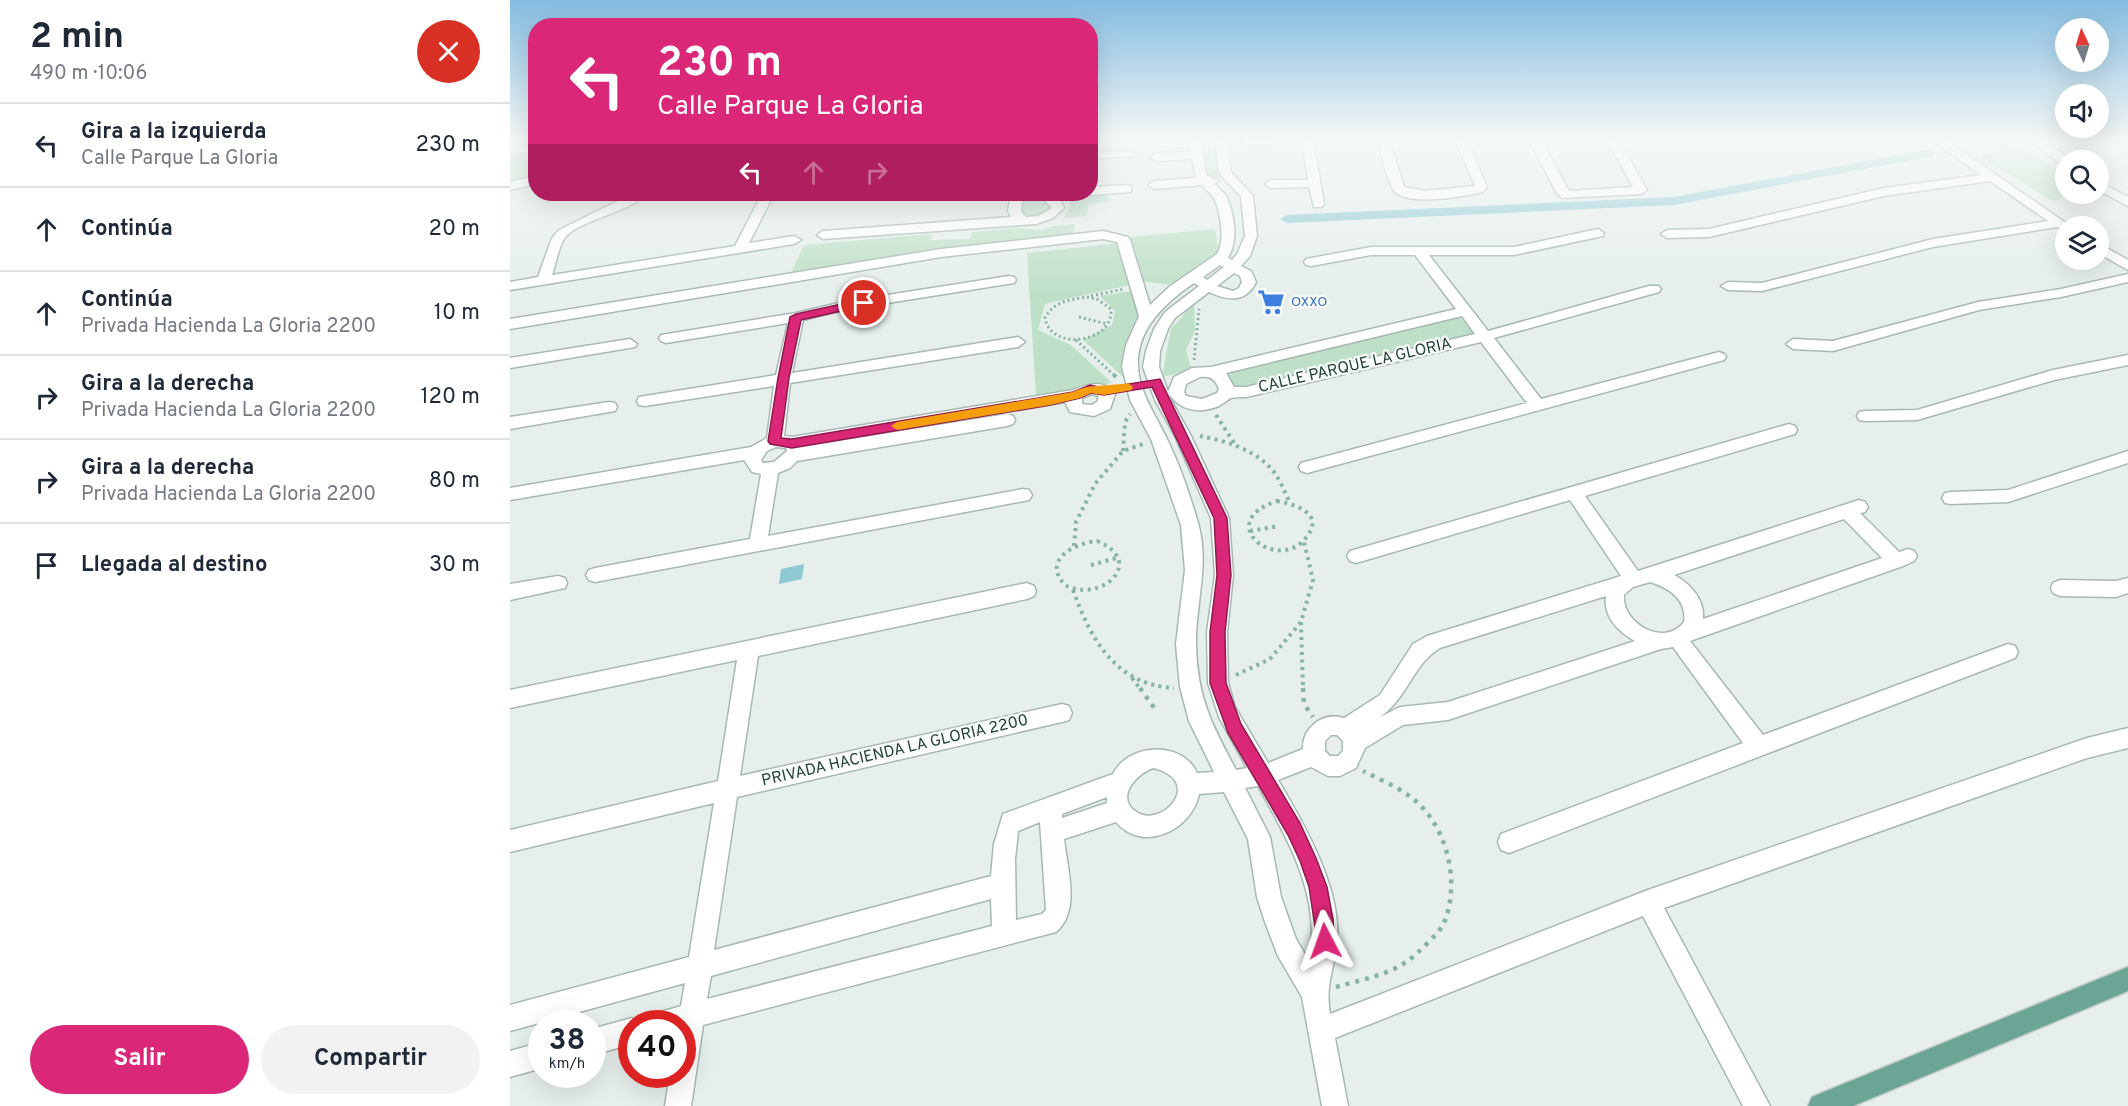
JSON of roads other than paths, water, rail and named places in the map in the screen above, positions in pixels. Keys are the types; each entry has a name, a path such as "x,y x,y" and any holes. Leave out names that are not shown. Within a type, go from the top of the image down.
{"main road":[{"path":"1821,1106 2128,979"}],"street":[{"path":"1213,191 1221,198 1224,206 1228,232 1226,263"},
{"path":"1243,191 1247,196 1251,236 1243,256 1226,263 1198,286 1170,315 1161,329 1153,351 1151,367 1156,382 1172,400 1182,434 1220,518 1224,575 1217,632 1218,683 1234,728 1294,829 1318,887 1324,919 1325,941 1314,994"},
{"path":"1315,191 1318,204"},
{"path":"1401,191 1414,195 1462,191"},
{"path":"1561,191 1566,195 1632,191"},
{"path":"1667,234 1708,233 1894,191"},
{"path":"2011,191 2055,220"},
{"path":"2109,191 2128,202"},
{"path":"544,280 558,238 562,234 627,201"},
{"path":"740,248 764,201"},
{"path":"1016,201 1014,211 1023,220"},
{"path":"822,235 1045,219 1054,214 1058,208 1055,201"},
{"path":"1728,286 1762,287 1933,243 2055,226"},
{"path":"1311,262 1360,252 1514,250 1598,233"},
{"path":"510,324 941,253 1103,235 1123,240 1146,316"},
{"path":"510,286 795,240"},
{"path":"1419,252 1538,406"},
{"path":"2109,254 2128,266"},
{"path":"1226,263 1248,278 1248,287 1244,291 1230,295 1198,286 1174,290 1146,316 1133,345 1130,366 1135,393 1159,439 1190,525 1194,570 1186,644 1190,687 1199,722 1259,837 1269,897 1276,922 1287,947 1314,994 1335,1106"},
{"path":"1793,344 1833,346 1978,306 2061,293 2128,278"},
{"path":"666,338 796,317 843,306 1009,280"},
{"name":"CALLE PARQUE LA GLORIA","path":"1106,396 1135,393 1199,405 1209,404 1225,393 1248,391 1485,336 1654,290"},
{"name":"CALLE PARQUE LA GLORIA","path":"1135,393 1156,382 1464,311"},
{"path":"758,544 760,462 774,441 783,378 796,317"},
{"path":"645,400 1018,342"},
{"path":"510,363 630,344"},
{"path":"1307,467 1719,357"},
{"path":"1865,416 1917,415 2053,375 2128,360"},
{"path":"1172,400 1176,391 1197,374 1224,381 1227,387 1225,393"},
{"path":"774,441 792,450 1076,402 1090,388 1106,396 1094,411 1076,402"},
{"path":"510,423 609,407"},
{"path":"1356,556 1789,430"},
{"path":"510,494 760,462 784,464 792,450"},
{"path":"1951,498 2008,496 2128,457"},
{"path":"510,506 760,462"},
{"path":"1574,493 1634,579"},
{"path":"595,575 1023,495"},
{"path":"1349,745 1337,726 1322,730 1314,738 1312,750 1321,762 1339,766 1349,745 1394,708 1420,650 1434,642 1853,509 1902,558 1676,637 1448,711 1394,708"},
{"path":"1634,579 1668,580 1683,591 1694,604 1696,619 1676,637 1645,638 1630,630 1620,619 1614,606 1614,594 1634,579"},
{"path":"510,592 558,583"},
{"path":"2060,588 2116,590 2128,585"},
{"path":"510,699 1027,591"},
{"path":"1676,637 1759,747"},
{"path":"693,1010 749,648"},
{"path":"1509,842 2008,652"},
{"name":"PRIVADA HACIENDA LA GLORIA 2200","path":"510,842 727,789 1062,713"},
{"path":"1322,1030 1648,902 2087,748 2124,745"},
{"path":"1190,784 1232,782 1263,776 1314,755"},
{"path":"1153,758 1166,759 1178,764 1186,773 1190,784 1188,799 1181,812 1170,821 1156,826 1141,826 1129,820 1120,810 1117,796 1120,782 1139,762 1153,758"},
{"path":"1004,935 1004,851 1008,826 1017,818 1120,782"},
{"path":"696,1014 1048,924 1057,916 1059,902 1050,806"},
{"path":"1052,832 1120,810"},
{"path":"510,1018 1004,884"},
{"path":"1648,902 1757,1106"},
{"path":"510,1064 528,1059"},
{"path":"678,1106 681,1088"}],"water":[{"path":"804,564 802,579 779,584 781,569"}],"waterway":[{"path":"1287,219 1674,201 1729,191"}],"place":[{"name":"OXXO","path":"1271,302"}]}
